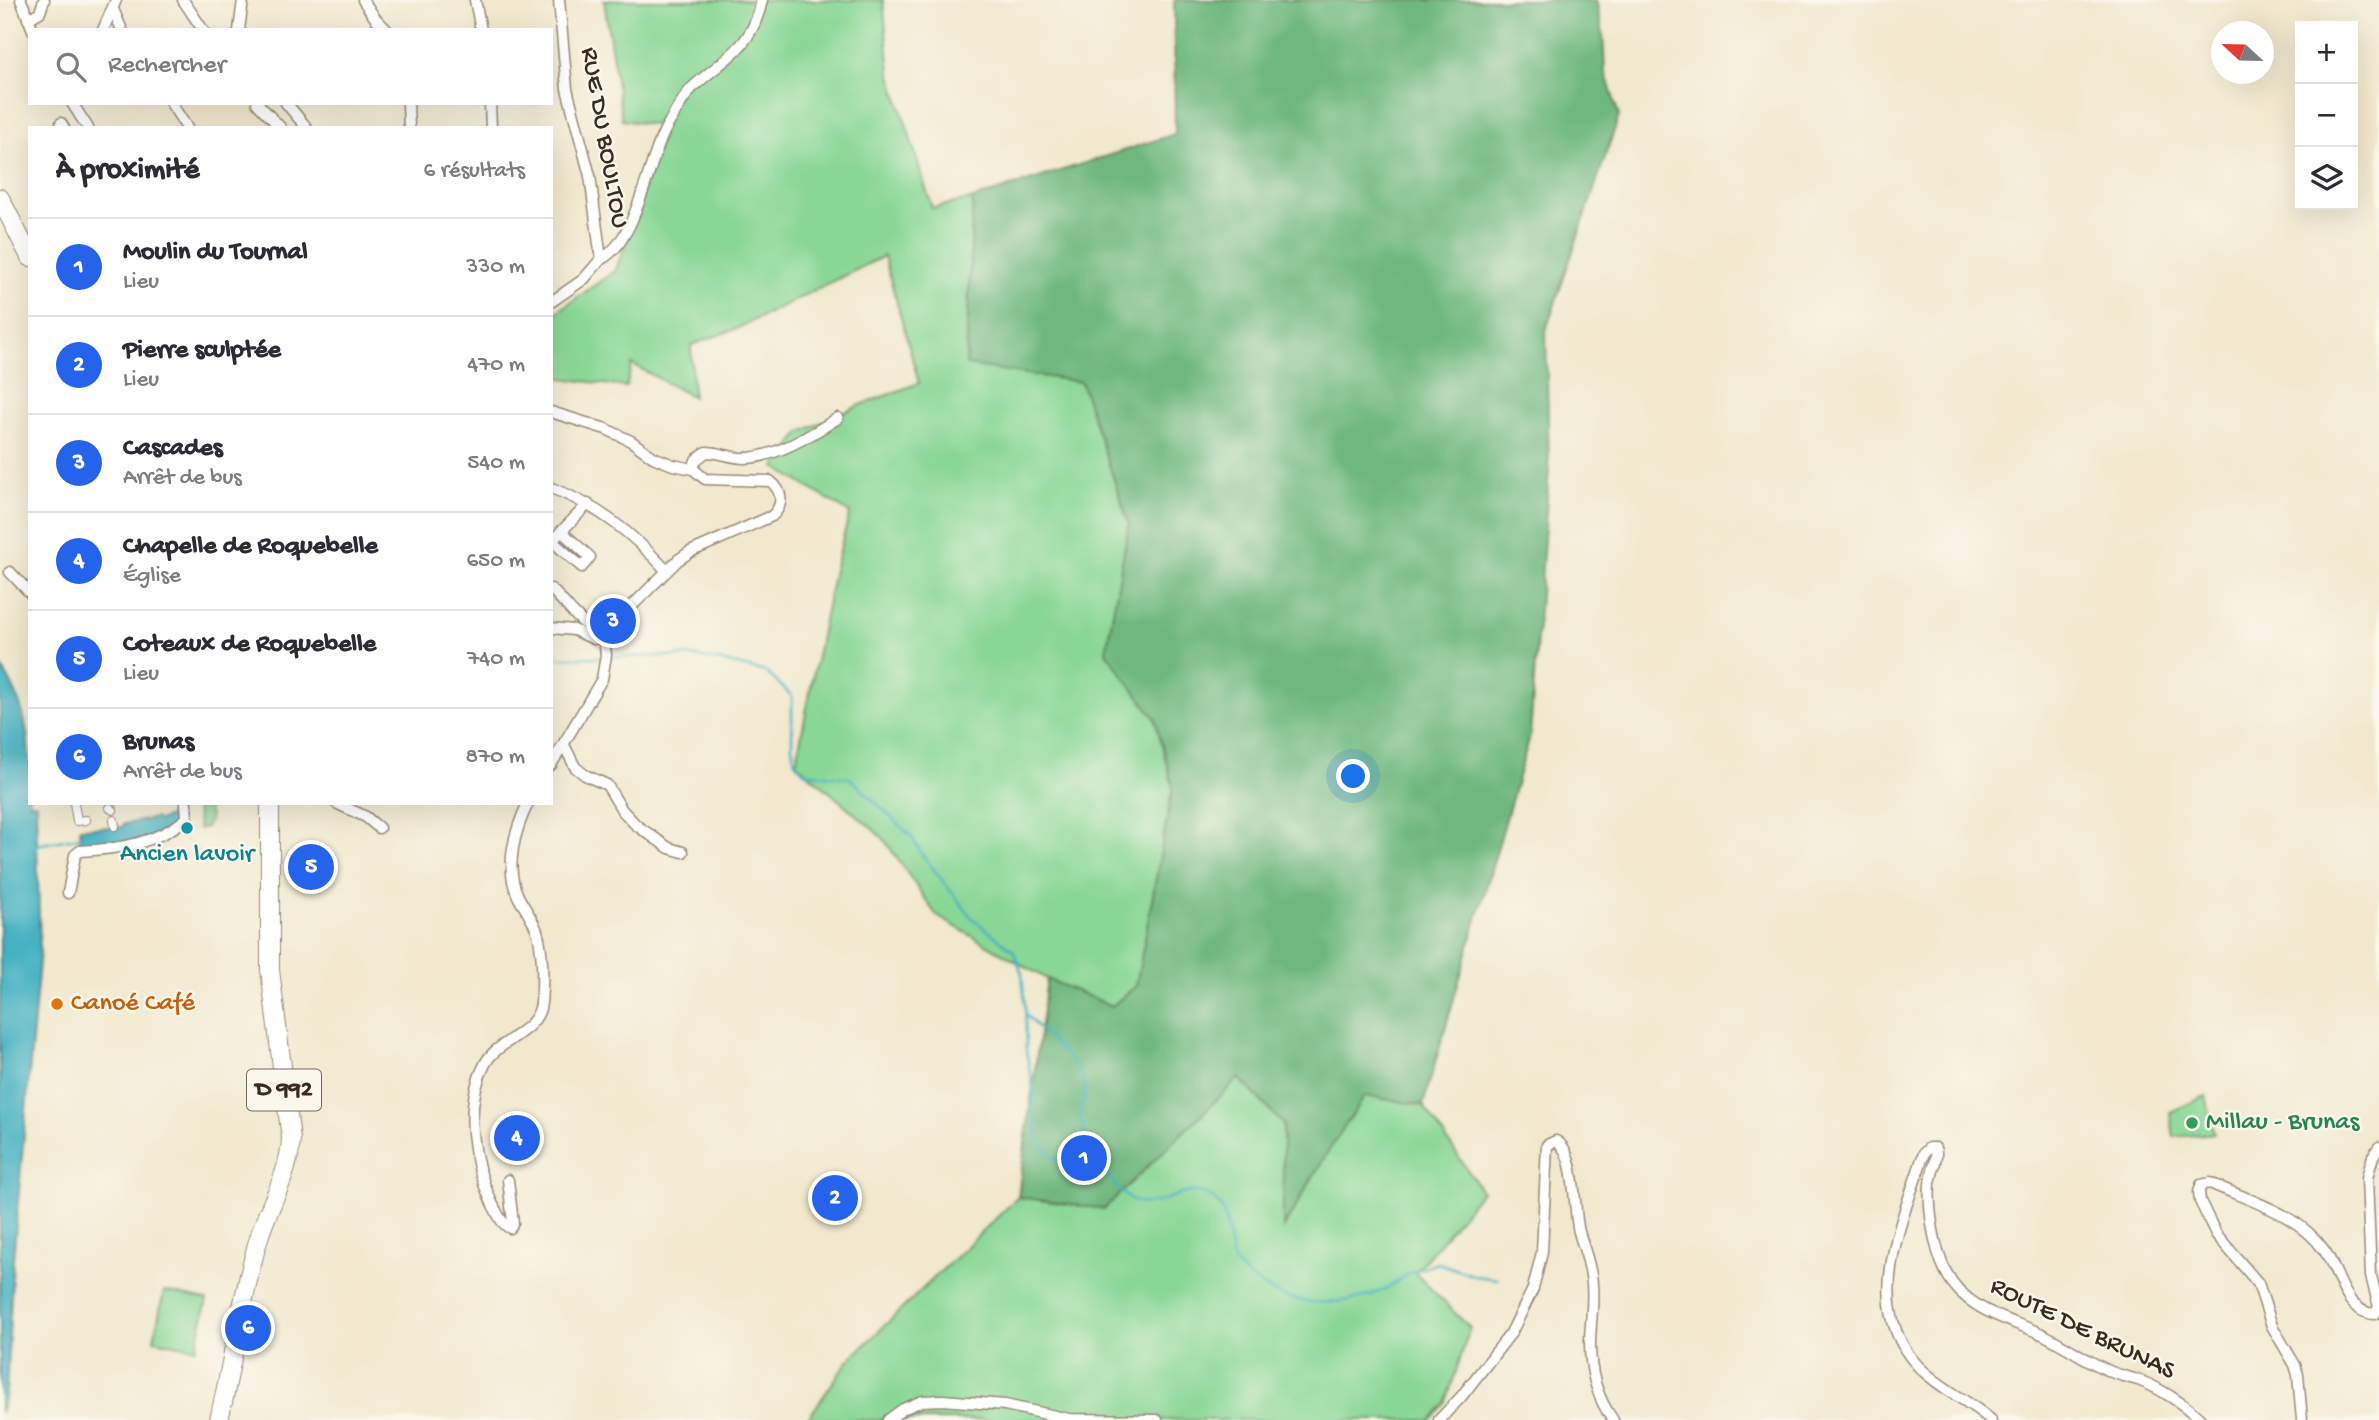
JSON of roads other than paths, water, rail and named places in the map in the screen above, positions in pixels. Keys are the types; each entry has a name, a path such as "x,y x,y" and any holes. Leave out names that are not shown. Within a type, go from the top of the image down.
{"main road":[{"path":"0,198 28,253"},
{"name":"D 992","path":"219,1420 254,1254 264,1223 284,1179 290,1154 291,1139 270,970 271,805"}],"street":[{"path":"183,0 202,28"},
{"path":"239,28 243,0"},
{"path":"363,0 385,28"},
{"path":"475,0 480,28"},
{"name":"RUE DU BOULTOU","path":"553,301 584,279 601,259 590,176 567,89 559,0"},
{"path":"601,259 612,254 628,226 646,185 665,129 692,88 728,60 751,34 762,0"},
{"path":"26,12 40,1"},
{"path":"104,28 115,4"},
{"path":"115,4 121,28"},
{"path":"73,105 87,126"},
{"path":"80,105 80,116"},
{"path":"172,105 186,126"},
{"path":"259,105 279,126"},
{"path":"288,105 305,126"},
{"path":"408,105 409,126"},
{"path":"490,105 491,126"},
{"path":"553,413 606,429 631,441 653,457 673,465 692,468 709,480 770,481 778,490 780,500 779,507 772,516 690,552 664,569 619,620 600,631 594,639 574,630 553,628"},
{"path":"692,468 696,460 706,453 745,458 762,455 805,439 838,418"},
{"path":"553,489 588,504 613,520 664,569"},
{"path":"561,531 588,504"},
{"path":"9,572 28,591"},
{"path":"553,591 584,623 600,631"},
{"path":"553,762 602,679 606,658 600,631"},
{"path":"564,745 575,767 607,785 622,810 636,825 669,848 683,852"},
{"path":"75,805 77,821 86,820"},
{"path":"68,893 75,855 146,842 171,831 187,818 186,805"},
{"path":"339,805 366,817 379,828"},
{"path":"508,1180 513,1223 510,1228 505,1226 481,1180 473,1129 475,1098 486,1061 538,1016 541,1004 541,952 537,932 516,893 512,857 515,834 527,805"},
{"path":"1439,1420 1461,1397 1511,1333 1534,1289 1542,1252 1548,1172 1547,1145 1556,1141 1563,1147 1570,1164 1579,1233 1590,1263 1593,1287 1590,1343 1592,1369 1598,1391 1613,1420"},
{"path":"2302,1420 2295,1365 2272,1326 2258,1283 2216,1234 2200,1201 2199,1192 2202,1185 2210,1184 2286,1216 2309,1232 2326,1252 2347,1296 2355,1306 2375,1314 2379,1307 2371,1276 2367,1178 2372,1156 2379,1147"},
{"name":"ROUTE DE BRUNAS","path":"1991,1420 1934,1381 1919,1367 1904,1350 1895,1334 1891,1317 1889,1286 1893,1260 1924,1153 1929,1148 1935,1148 1937,1153 1930,1186 1939,1257 1948,1276 1974,1304 1991,1314 2041,1334 2110,1372 2151,1386 2201,1420"},
{"path":"888,1420 903,1409 922,1401 943,1400 1005,1405 1069,1419 1157,1420"}],"water":[{"path":"0,665 18,698 27,731 28,805 36,805 40,950 13,1260 6,1393 0,1413"},
{"path":"172,814 177,823 150,839 81,847 80,828 122,827 124,824 155,818 159,821"}],"waterway":[{"path":"610,657 692,656 720,661 766,672 792,696 792,747 795,762 804,772 850,778 912,837 920,852 972,918 1014,951 1022,974 1026,1050 1036,1104 1035,1126 1042,1146 1062,1164 1077,1170 1102,1170 1122,1193 1137,1202 1156,1202 1195,1192 1213,1198 1223,1211 1232,1255 1237,1266 1263,1286 1292,1299 1308,1302 1356,1299 1386,1289 1408,1274 1438,1263 1475,1276 1497,1279"},
{"path":"553,658 604,657"},
{"path":"36,845 81,837"},
{"path":"1026,1015 1079,1069 1085,1090 1080,1115 1085,1135 1102,1170"}],"place":[{"name":"Cascades","path":"613,621"},
{"name":"Ancien lavoir","path":"187,828"},
{"name":"Coteaux de Roquebelle","path":"311,867"},
{"name":"Canoé Café","path":"57,1004"},
{"name":"Millau - Brunas","path":"2192,1123"},
{"name":"Chapelle de Roquebelle","path":"517,1138"},
{"name":"Moulin du Tournal","path":"1084,1158"},
{"name":"Pierre sculptée","path":"835,1198"},
{"name":"Brunas","path":"248,1328"}]}
